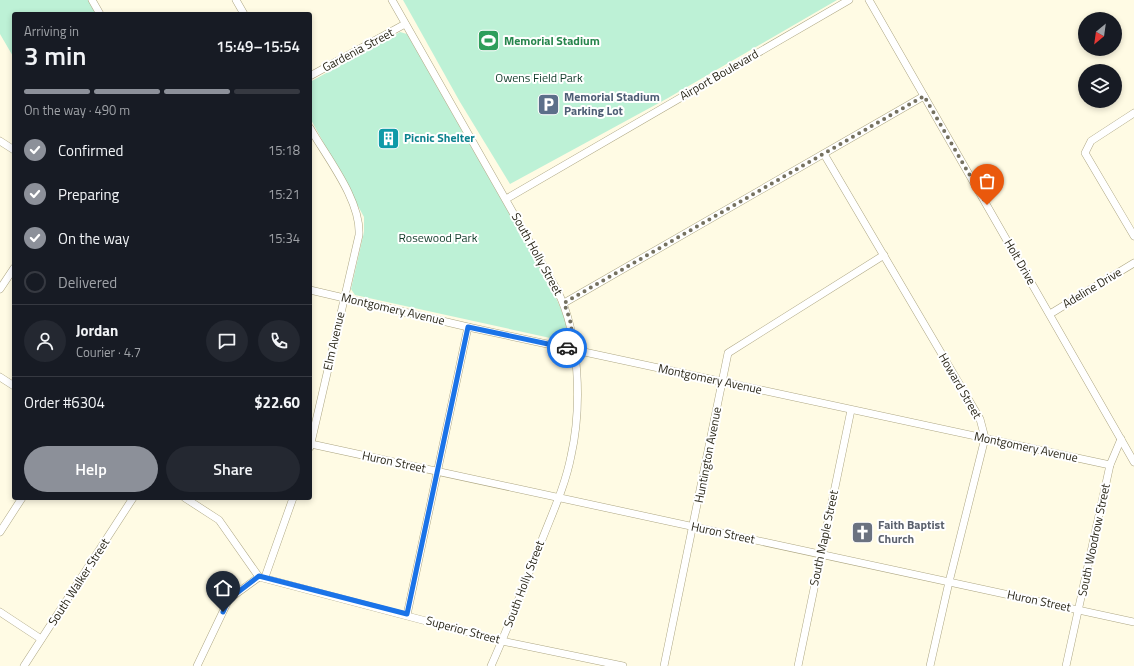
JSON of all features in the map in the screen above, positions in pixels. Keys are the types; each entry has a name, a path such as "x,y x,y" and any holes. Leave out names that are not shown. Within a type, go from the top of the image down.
{"street":[{"path":"92,0 99,12"},
{"path":"236,0 243,12"},
{"name":"South Holly Street","path":"392,0 564,303 570,320 575,349 577,418 571,457 559,497 491,666"},
{"name":"Airport Boulevard","path":"506,199 849,0"},
{"name":"Holt Drive","path":"869,0 1134,462"},
{"name":"Gardenia Street","path":"312,75 405,24"},
{"path":"564,303 924,96"},
{"path":"1134,113 1091,142 1085,153 1134,236"},
{"name":"Elm Avenue","path":"312,131 351,197 359,218 359,235 312,441"},
{"path":"0,141 12,149"},
{"name":"Howard Street","path":"824,154 980,420 985,438"},
{"name":"Huntington Avenue","path":"664,666 694,526 728,353 884,255"},
{"name":"Adeline Drive","path":"1050,314 1134,263"},
{"path":"0,288 12,271"},
{"name":"Montgomery Avenue","path":"312,290 468,327 1110,465"},
{"path":"407,614 468,327"},
{"path":"0,377 12,385"},
{"name":"South Maple Street","path":"798,666 851,410"},
{"path":"930,666 949,582 985,438"},
{"name":"South Woodrow Street","path":"1066,666 1110,465 1121,440"},
{"name":"Huron Street","path":"312,446 438,471 1134,622"},
{"path":"0,532 21,500"},
{"name":"South Walker Street","path":"24,666 132,500"},
{"path":"188,500 219,520 262,577"},
{"path":"197,666 229,599 262,577 292,500"},
{"name":"Superior Street","path":"262,577 502,640 623,666"},
{"path":"0,612 41,639"}],"green space":[{"path":"0,0 88,0 95,12 12,12 12,55 0,34"},
{"name":"Owens Field Park","path":"403,0 837,0 668,98 510,184 460,102"},
{"name":"Rosewood Park","path":"400,32 407,34 547,280 566,323 568,338 564,341 355,295 351,289 364,232 364,217 312,122 312,81"}],"way so far":[{"path":"567,348 575,349 570,320 564,303 924,96 987,205"}],"place":[{"name":"Memorial Stadium","path":"489,41"},
{"name":"Memorial Stadium Parking Lot","path":"548,104"},
{"name":"Picnic Shelter","path":"389,138"},
{"name":"Faith Baptist Church","path":"862,532"}],"route":[{"path":"223,612 229,599 259,576 407,614 468,327 567,348"}]}
